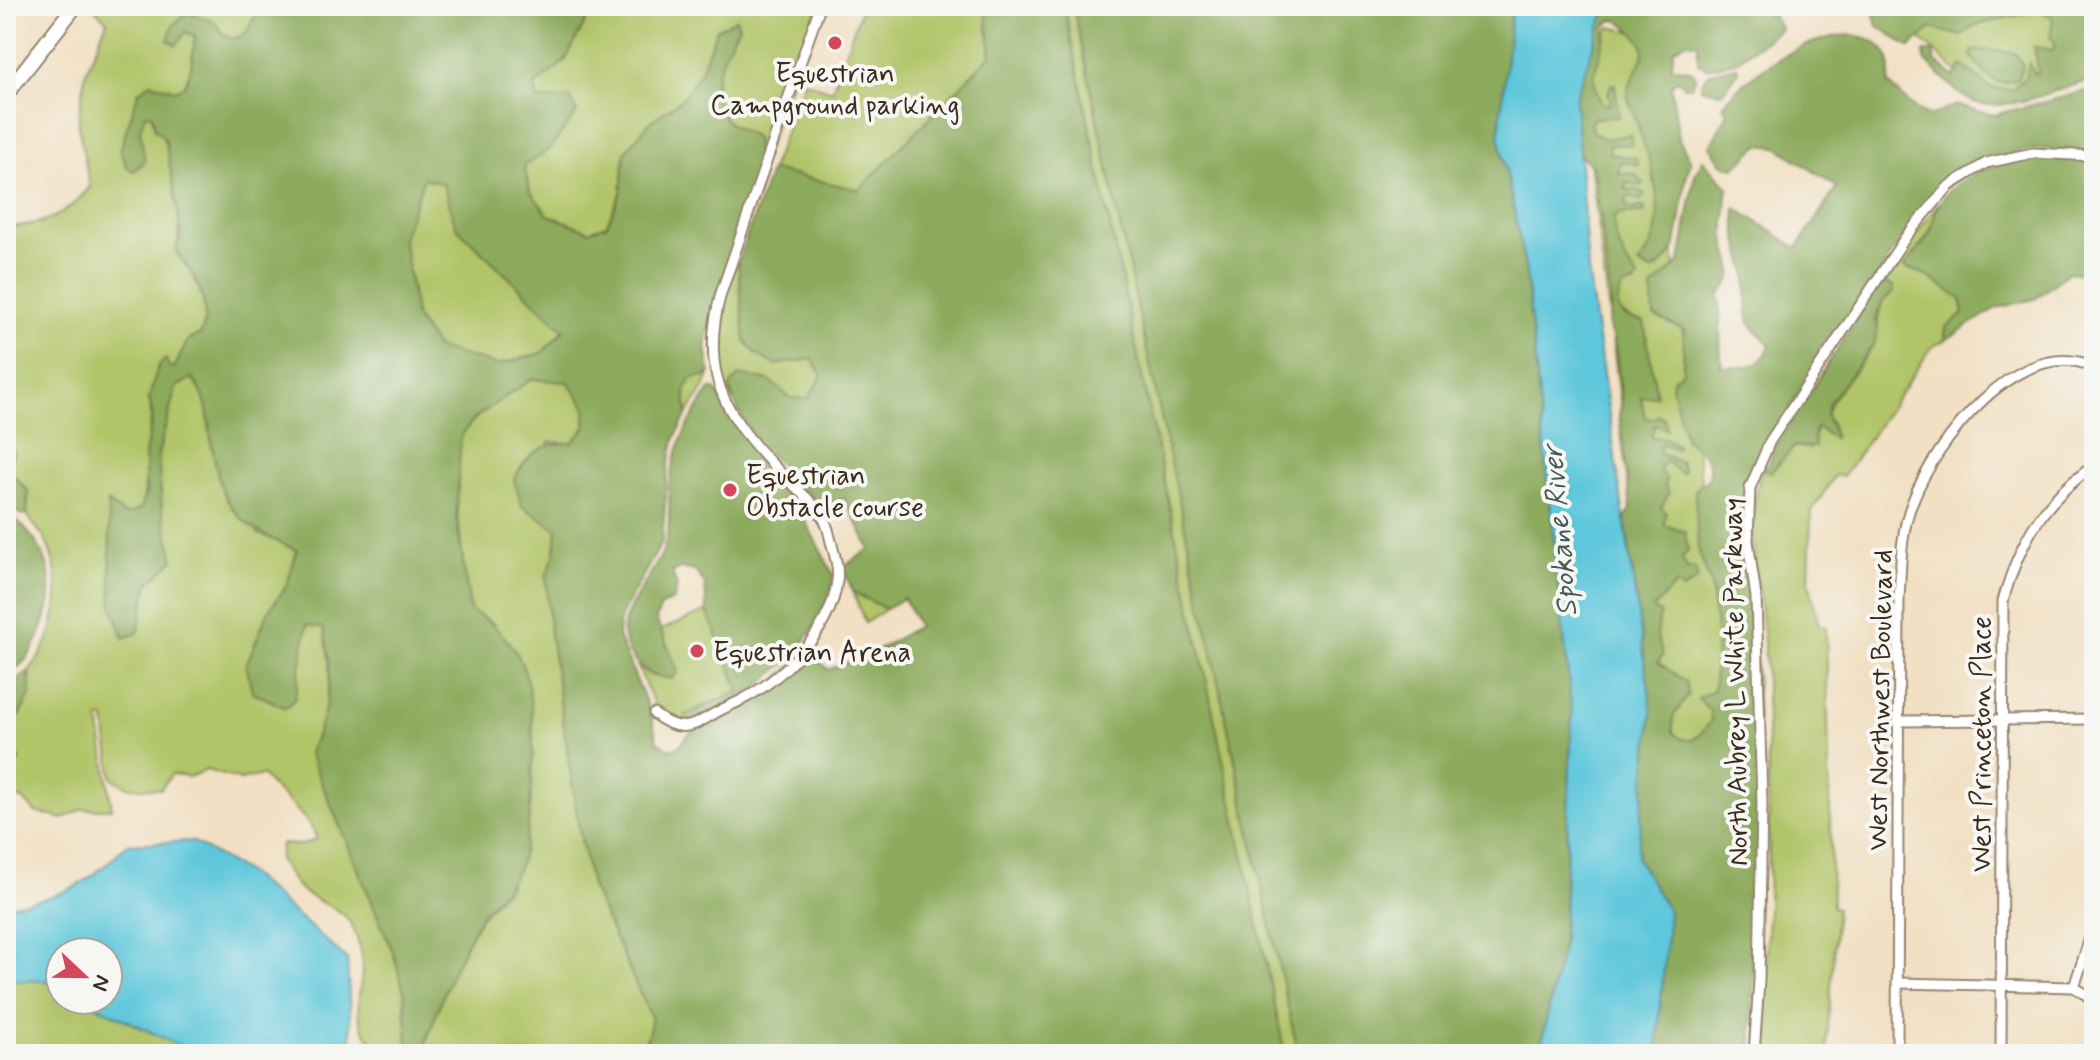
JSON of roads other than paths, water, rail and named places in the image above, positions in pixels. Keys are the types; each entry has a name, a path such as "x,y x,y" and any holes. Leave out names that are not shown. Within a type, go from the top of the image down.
{"main road":[{"path":"6,94 75,6"}],"street":[{"path":"654,714 668,725 686,728 764,687 814,636 826,616 837,583 837,566 822,515 738,425 715,376 710,340 721,293 820,6"},
{"name":"North Aubrey L White Parkway","path":"1754,1054 1759,981 1762,802 1756,597 1748,541 1750,488 1770,441 1787,415 1907,235 1949,186 1986,163 2033,153 2094,156"},
{"name":"West Northwest Boulevard","path":"1897,1054 1901,721 1899,600 1902,542 1910,507 1924,474 1966,418 2023,369 2055,359 2094,367"},
{"name":"West Princeton Place","path":"2001,1054 2003,601 2016,555 2042,513 2074,480 2094,466"},
{"path":"1901,721 2094,719"},
{"path":"2074,987 2094,926"},
{"path":"1897,983 2074,987 2094,1000"}],"water":[{"name":"Spokane River","path":"1512,6 1607,6 1575,99 1588,270 1652,711 1637,858 1669,912 1656,1054 1539,1054 1563,943 1572,714 1526,272 1499,134"},
{"path":"192,841 251,875 347,959 352,1054 196,1054 118,1016 124,1016 124,936 44,936 44,981 6,980 6,906 73,888 99,871 127,844"}],"place":[{"name":"Equestrian Campground parking","path":"835,43"},
{"name":"Equestrian Obstacle course","path":"730,490"},
{"name":"Equestrian Arena","path":"697,651"}]}
